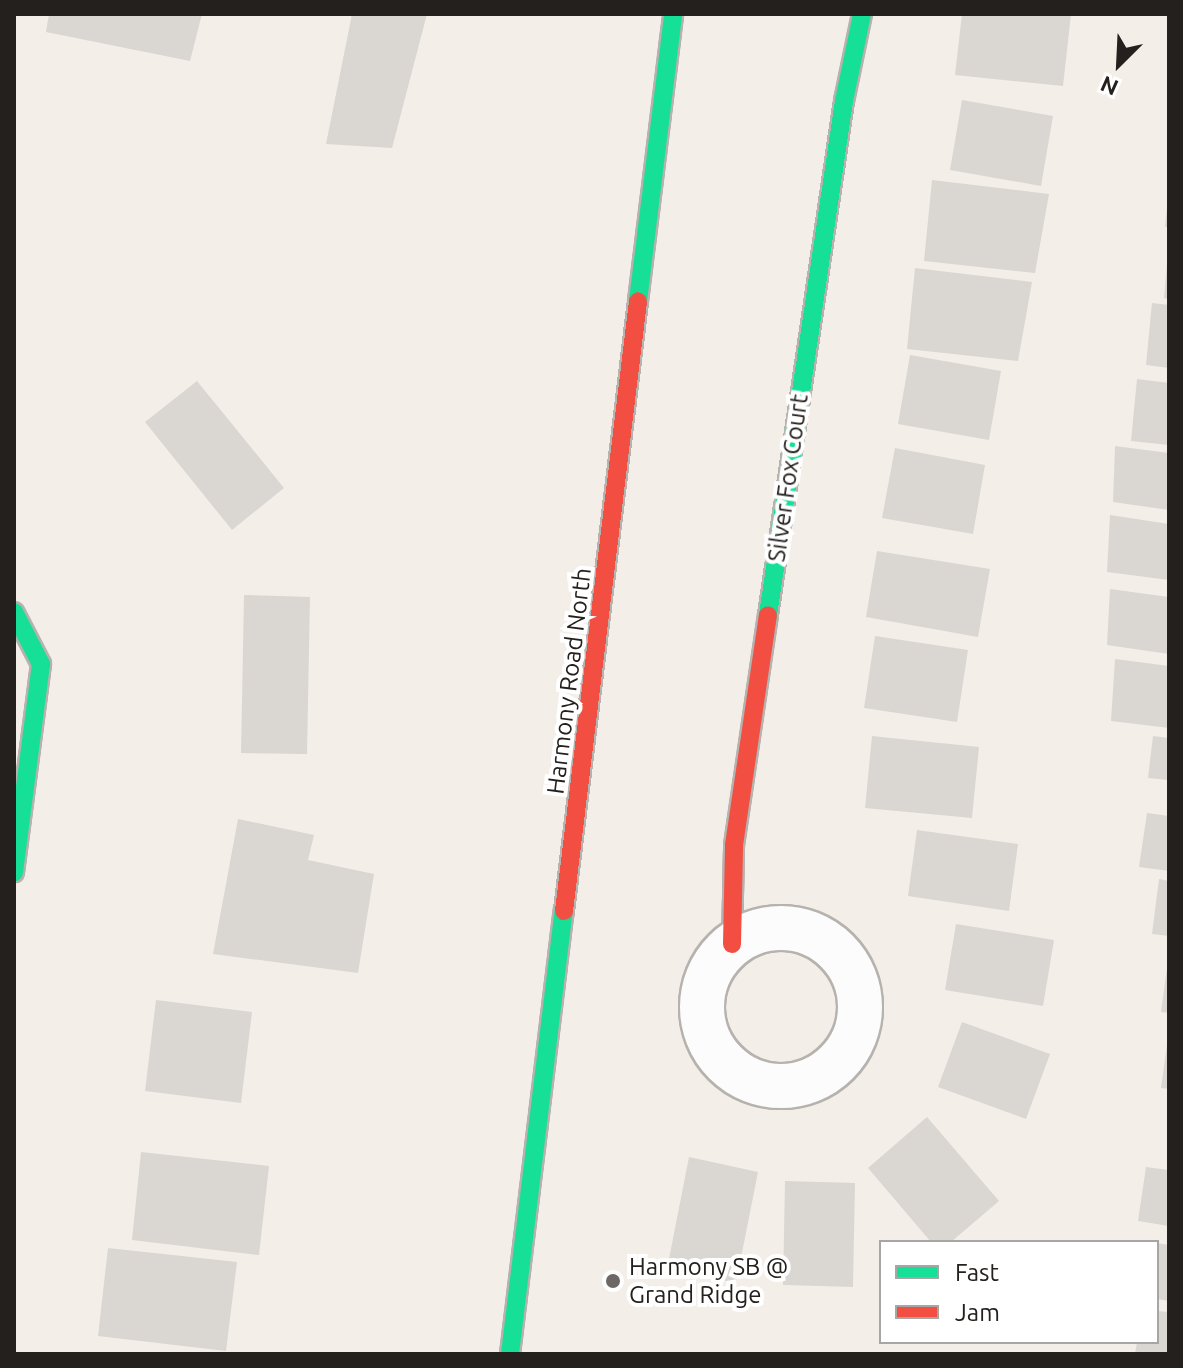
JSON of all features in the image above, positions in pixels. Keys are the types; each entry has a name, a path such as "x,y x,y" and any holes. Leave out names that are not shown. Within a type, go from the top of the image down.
{"main road":[{"name":"Harmony Road North","path":"510,1354 673,14"},
{"name":"Silver Fox Court","path":"732,944 734,845 842,117 862,14"},
{"path":"14,612 41,664 14,872"}],"building":[{"path":"49,14 202,14 190,61 46,32"},
{"path":"352,14 427,14 392,148 326,144"},
{"path":"962,14 1071,14 1063,86 955,75"},
{"path":"962,100 1053,116 1041,186 950,170"},
{"path":"932,180 1049,194 1035,273 924,261"},
{"path":"1167,207 1169,227 1165,227"},
{"path":"1169,263 1169,299 1164,298"},
{"path":"915,268 1032,282 1018,361 907,349"},
{"path":"1152,303 1169,305 1169,368 1146,365"},
{"path":"910,355 1001,371 989,440 898,424"},
{"path":"1137,379 1169,383 1169,445 1131,441"},
{"path":"197,381 284,488 232,530 145,422"},
{"path":"1115,446 1169,453 1169,510 1113,502"},
{"path":"895,448 985,465 973,534 882,518"},
{"path":"1110,515 1169,524 1169,580 1107,572"},
{"path":"877,551 990,569 978,637 866,617"},
{"path":"1110,589 1169,597 1169,654 1107,645"},
{"path":"244,595 310,597 307,754 241,753"},
{"path":"875,636 968,650 957,722 864,708"},
{"path":"1115,659 1169,666 1169,728 1111,721"},
{"path":"872,736 979,747 972,818 865,808"},
{"path":"1153,736 1169,738 1169,780 1148,778"},
{"path":"1147,813 1169,816 1169,871 1139,867"},
{"path":"238,819 314,835 308,860 374,874 358,973 213,954"},
{"path":"917,830 1018,844 1009,911 908,896"},
{"path":"1159,879 1169,881 1169,936 1152,934"},
{"path":"956,924 1054,940 1043,1006 945,990"},
{"path":"1169,968 1169,1013 1161,1012"},
{"path":"156,1000 252,1012 241,1103 145,1091"},
{"path":"962,1022 1050,1054 1026,1119 938,1087"},
{"path":"1169,1045 1169,1089 1161,1088"},
{"path":"927,1117 999,1201 953,1240 929,1240 868,1168"},
{"path":"141,1152 269,1166 259,1255 132,1240"},
{"path":"689,1157 758,1172 736,1283 667,1269"},
{"path":"1146,1167 1169,1170 1169,1226 1138,1221"},
{"path":"785,1181 855,1183 853,1287 783,1285"},
{"path":"1159,1243 1169,1245 1169,1301 1159,1299"},
{"path":"108,1248 237,1262 226,1351 98,1336"},
{"path":"1159,1311 1169,1312 1169,1354 1135,1354 1137,1344 1159,1344"}],"traffic: fast":[{"path":"638,301 673,14"},
{"path":"768,615 844,101 862,14"},
{"path":"14,612 41,664 14,872"},
{"path":"510,1354 564,911"}],"traffic: jam":[{"path":"564,911 638,301"},
{"path":"732,944 734,845 768,615"}],"place":[{"name":"Harmony SB @ Grand Ridge","path":"613,1281"}]}
